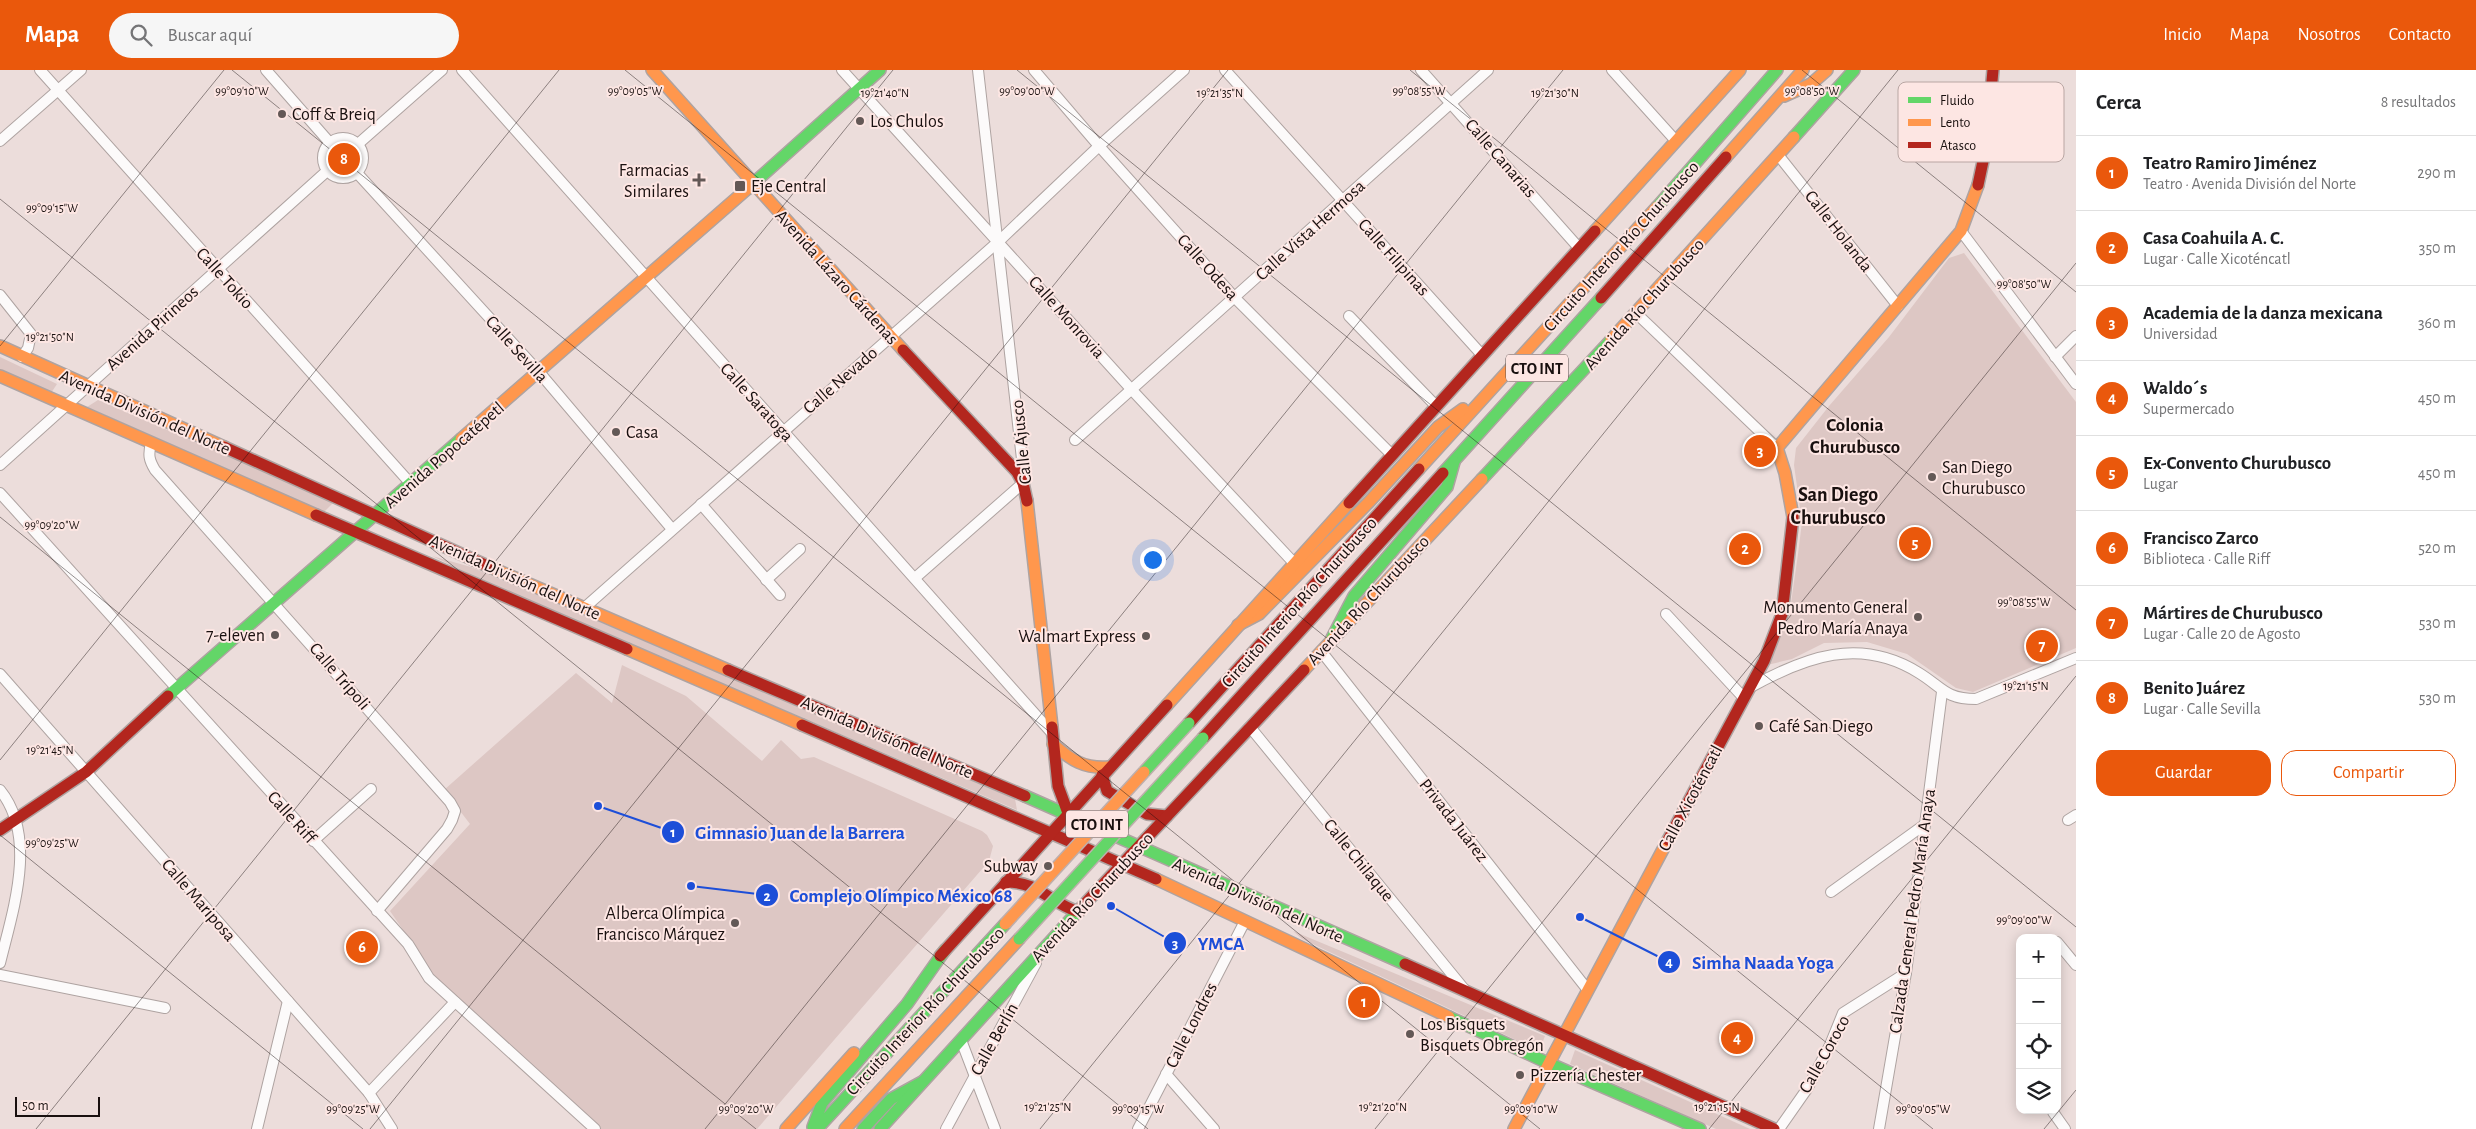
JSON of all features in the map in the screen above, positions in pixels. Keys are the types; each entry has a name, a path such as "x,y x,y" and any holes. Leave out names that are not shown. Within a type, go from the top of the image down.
{"main road":[{"name":"Avenida Lázaro Cárdenas","path":"652,70 890,336 1017,472 1023,483"},
{"name":"Avenida Popocatépetl","path":"0,830 86,772 176,688 539,372 880,70"},
{"name":"CTO INT","path":"786,1129 1027,858 1740,70"},
{"path":"1765,84 1771,70"},
{"name":"Circuito Interior Río Churubusco","path":"816,1129 1189,723 1660,204 1777,70"},
{"name":"Circuito Interior Río Churubusco","path":"845,1129 1203,738 1803,70"},
{"path":"1779,98 1811,84 1827,70"},
{"name":"Avenida Río Churubusco","path":"880,1129 1332,638 1637,314 1854,70"},
{"path":"1777,448 1961,231 1970,211 1983,162"},
{"name":"Avenida División del Norte","path":"0,346 583,608 1068,813 1468,994 1774,1129"},
{"name":"Avenida División del Norte","path":"0,376 1049,834 1123,864 1548,1063 1700,1129"},
{"path":"1238,625 1259,614 1369,502 1438,426 1490,390"},
{"name":"Calle Xicoténcatl","path":"1514,1129 1745,693 1764,661 1782,614 1794,523 1785,473 1777,448"},
{"path":"1332,638 1354,596 1447,487 1455,458"},
{"name":"Calle Ajusco","path":"1023,483 1027,498 1058,786 1068,813"},
{"path":"403,552 398,540 405,535 463,559 471,558"},
{"path":"1053,738 1079,765 1106,771 1104,787 1107,791 1147,814 1167,816"},
{"path":"1027,858 1034,885"},
{"path":"1006,882 1016,881 1034,885 1060,906 1079,912"},
{"path":"1060,906 1065,926"},
{"path":"812,1129 822,1103 907,1004 945,950"},
{"path":"863,1129 891,1099 922,1082"}],"street":[{"name":"Calle Tokio","path":"40,70 217,270 411,484"},
{"path":"0,141 81,70"},
{"path":"266,70 330,143"},
{"path":"358,144 442,70"},
{"name":"Calle Saratoga","path":"462,70 915,578 1053,738"},
{"name":"Calle Monrovia","path":"842,70 1131,389 1294,563"},
{"name":"Calle Ajusco","path":"978,70 1022,459 1023,483"},
{"name":"Calle Odesa","path":"1034,70 1099,146 1235,298 1392,455"},
{"name":"Calle Nevado","path":"583,608 998,241 1099,146 1184,70"},
{"name":"Calle Filipinas","path":"1225,70 1482,355"},
{"name":"Calle Canarias","path":"1421,70 1579,248"},
{"name":"Calle Vista Hermosa","path":"1075,440 1488,70"},
{"path":"1612,70 1676,141"},
{"path":"338,138 347,138 358,144 364,159 357,174 352,177 339,178 327,171 323,160 326,148 330,143 338,138"},
{"name":"Calle Holanda","path":"1779,156 1898,306"},
{"name":"Avenida Pirineos","path":"0,465 327,171"},
{"name":"Calle Sevilla","path":"357,174 539,372 672,529"},
{"path":"1961,231 2076,384"},
{"path":"0,295 31,334 28,348 22,357"},
{"path":"1637,314 1777,448"},
{"path":"1349,316 1436,406"},
{"path":"2055,357 2076,336"},
{"name":"Calle Trípoli","path":"151,443 148,454 155,470 275,602 450,802 455,811 447,829 377,911"},
{"path":"915,578 1023,483"},
{"name":"Calle Riff","path":"0,493 408,944 429,978 595,1129"},
{"path":"701,504 780,595"},
{"path":"766,580 800,549"},
{"path":"1666,614 1745,693 1807,660 1844,653 1896,661 1927,678 1942,692 1967,699 1983,697 2076,658"},
{"name":"Privada Juárez","path":"1321,651 1587,989"},
{"name":"Calle Mariposa","path":"0,674 369,1093 392,1129"},
{"name":"Calzada General Pedro María Anaya","path":"1879,1129 1906,973 1942,692"},
{"name":"Calle Chilaque","path":"1250,727 1468,994"},
{"path":"313,841 371,789"},
{"path":"0,790 11,804 17,820 19,854 17,882 0,963"},
{"path":"0,824 17,820"},
{"path":"1831,892 1924,826"},
{"name":"Calle Londres","path":"1138,1129 1245,921"},
{"path":"2061,947 2076,965"},
{"name":"Calle Berlín","path":"946,1129 975,1072 1044,950"},
{"name":"Calle Coroco","path":"1779,1129 1807,1088 1830,1045 1843,1013 1906,973"},
{"path":"0,975 165,1008"},
{"path":"256,1129 288,1001"},
{"path":"369,1093 455,1002"},
{"path":"961,1040 975,1072 995,1129"},
{"path":"1166,1074 1214,1129"},
{"path":"2054,1114 2065,1129"}],"shaded area":[{"path":"344,146 353,150 357,159 353,168 344,172 335,168 331,159 335,150"},
{"path":"1964,253 2076,402 2076,648 1973,692 1956,688 1907,654 1867,642 1824,643 1792,659 1767,665 1764,663 1789,617 1798,554 1802,522 1794,465 1796,448 1829,406 1889,337 1949,258"},
{"path":"0,357 57,384 51,393 0,370"},
{"path":"98,400 334,502 324,512 87,407"},
{"path":"432,556 471,567 1015,799 1017,810 488,583"},
{"path":"622,665 686,696 762,761 781,740 801,759 814,757 982,831 987,835 993,846 989,861 757,1129 600,1129 434,975 390,911 470,824 444,790 576,673 612,703"},
{"path":"1293,931 1545,1036 1539,1051 1302,939"},
{"path":"1575,1050 1750,1129 1716,1129 1570,1064"}],"traffic: fast":[{"path":"747,189 880,70"},
{"path":"1657,207 1777,70"},
{"path":"1794,137 1854,70"},
{"path":"1443,473 1601,298"},
{"path":"1482,479 1611,340"},
{"path":"168,696 461,439"},
{"path":"1332,638 1354,596 1447,487 1454,462"},
{"path":"1144,772 1189,723"},
{"path":"1019,939 1203,738"},
{"path":"1025,796 1405,964"},
{"path":"880,1129 1080,909"},
{"path":"817,1129 1005,924"},
{"path":"813,1127 822,1103 907,1004 945,950"},
{"path":"1449,1017 1548,1063 1700,1129"},
{"path":"863,1129 891,1099 922,1082"}],"traffic: slow":[{"path":"652,70 903,350"},
{"path":"1595,231 1740,70"},
{"path":"1726,157 1803,70"},
{"path":"1784,96 1811,84 1827,70"},
{"path":"1611,340 1794,137"},
{"path":"1793,517 1785,473 1777,448 1961,231 1978,185"},
{"path":"461,439 747,189"},
{"path":"1419,469 1657,207"},
{"path":"0,346 224,447"},
{"path":"0,376 316,515"},
{"path":"1238,625 1259,614 1369,502 1438,427 1463,409"},
{"path":"1304,670 1482,479"},
{"path":"1027,501 1052,727"},
{"path":"1167,705 1349,503"},
{"path":"492,568 728,670"},
{"path":"627,649 802,725"},
{"path":"1053,744 1066,755 1085,765 1109,767"},
{"path":"1005,924 1144,772"},
{"path":"1514,1129 1668,840"},
{"path":"1156,879 1449,1017"},
{"path":"845,1129 1019,939"},
{"path":"786,1129 854,1053"}],"traffic: jam":[{"path":"1992,82 1993,70"},
{"path":"1601,298 1726,157"},
{"path":"1978,185 1983,162"},
{"path":"1349,503 1595,231"},
{"path":"903,350 1017,472 1023,483 1027,501"},
{"path":"224,447 492,568"},
{"path":"1189,723 1419,469"},
{"path":"1203,738 1443,473"},
{"path":"316,515 627,649"},
{"path":"1668,840 1764,661 1782,614 1793,517"},
{"path":"728,670 1025,796"},
{"path":"1080,909 1304,670"},
{"path":"0,830 86,772 168,696"},
{"path":"940,956 1167,705"},
{"path":"802,725 1156,879"},
{"path":"1052,727 1058,786 1068,813"},
{"path":"1102,775 1107,791 1147,814 1167,816"},
{"path":"1006,882 1028,885 1060,904 1079,912"},
{"path":"1405,964 1774,1129"}],"place":[{"name":"Coff & Breiq","path":"282,114"},
{"name":"Los Chulos","path":"860,121"},
{"name":"Benito Juárez","path":"344,159"},
{"name":"Farmacias Similares","path":"699,180"},
{"name":"Eje Central","path":"740,186"},
{"name":"Casa","path":"616,432"},
{"name":"Academia de la danza mexicana","path":"1760,451"},
{"name":"San Diego Churubusco","path":"1932,477"},
{"name":"Ex-Convento Churubusco","path":"1915,543"},
{"name":"Casa Coahuila A. C.","path":"1745,549"},
{"name":"Monumento General Pedro María Anaya","path":"1918,617"},
{"name":"7-eleven","path":"275,635"},
{"name":"Walmart Express","path":"1146,636"},
{"name":"Mártires de Churubusco","path":"2042,646"},
{"name":"Café San Diego","path":"1759,726"},
{"name":"Gimnasio Juan de la Barrera","path":"598,806"},
{"name":"Subway","path":"1048,866"},
{"name":"Complejo Olímpico México 68","path":"691,886"},
{"name":"YMCA","path":"1111,906"},
{"name":"Simha Naada Yoga","path":"1580,917"},
{"name":"Alberca Olímpica Francisco Márquez","path":"735,923"},
{"name":"Francisco Zarco","path":"362,947"},
{"name":"Teatro Ramiro Jiménez","path":"1364,1002"},
{"name":"Los Bisquets Bisquets Obregón","path":"1410,1034"},
{"name":"Waldo´s","path":"1737,1038"},
{"name":"Pizzería Chester","path":"1520,1075"}],"district":[{"name":"Colonia Churubusco","path":"1855,435"},
{"name":"San Diego Churubusco","path":"1838,506"}]}
